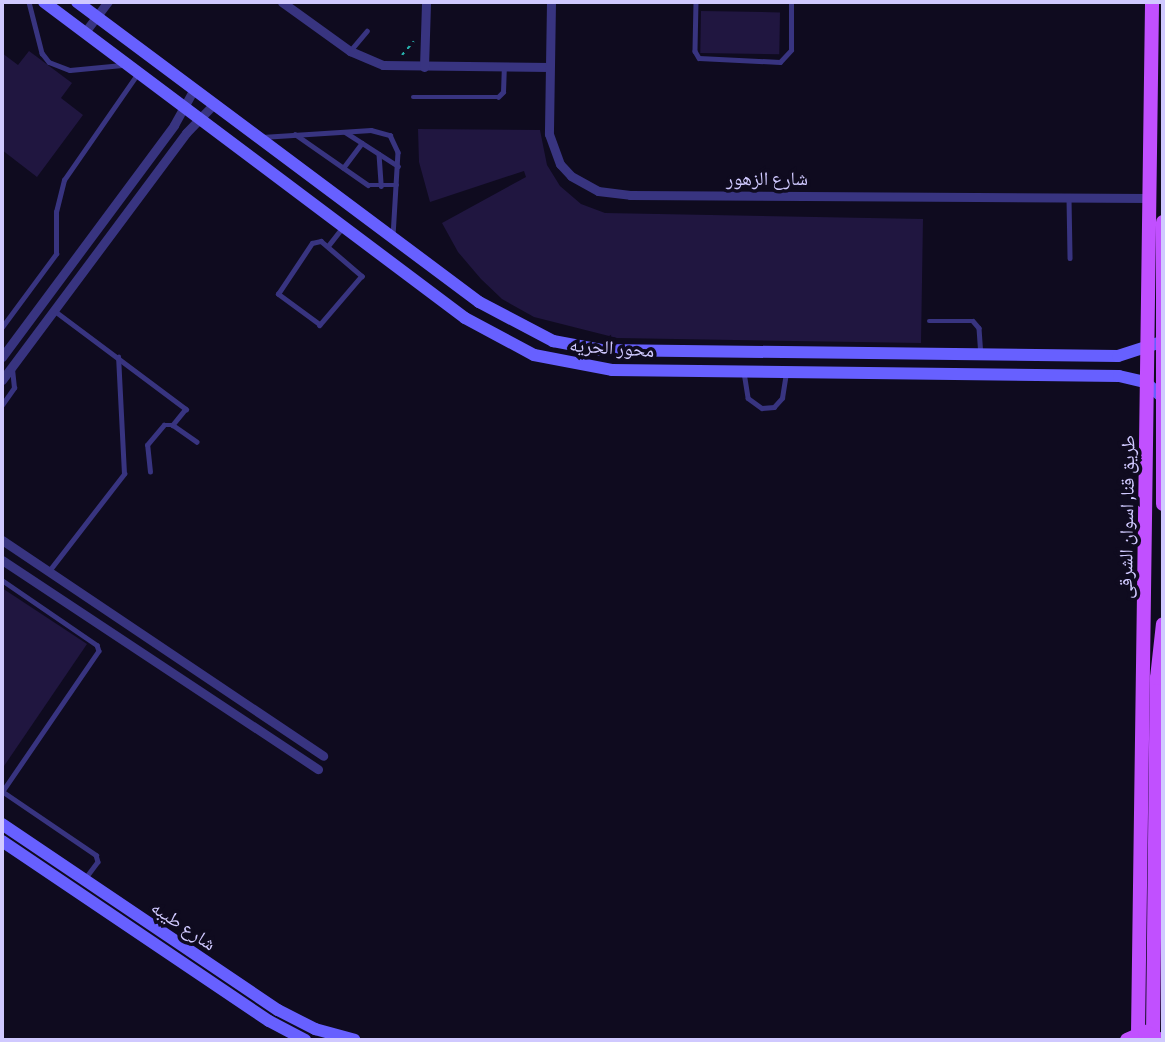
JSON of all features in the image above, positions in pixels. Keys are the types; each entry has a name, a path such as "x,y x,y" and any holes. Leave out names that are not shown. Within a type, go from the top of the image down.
{"main road":[{"name":"محور الحريه","path":"44,2 465,318 534,355 599,369 1119,376 1144,383 1161,396"},
{"name":"محور الحريه","path":"77,2 509,322 541,338 577,347 1118,356 1145,350 1161,342"},
{"name":"طريق قنا, اسوان الشرقى","path":"1132,1037 1152,2"},
{"name":"طريق قنا, اسوان الشرقى","path":"1163,222 1163,504"},
{"path":"1132,1037 1157,1037 1157,678 1163,624"},
{"name":"شارع طيبه","path":"2,824 290,1017 355,1040"},
{"name":"شارع طيبه","path":"2,841 153,944 305,1040"}],"street":[{"path":"62,15 71,2"},
{"path":"85,33 108,2"},
{"path":"282,2 350,51 383,65 549,67"},
{"path":"424,67 426,2"},
{"name":"شارع الزهور","path":"551,2 549,67 553,150 571,176 598,191 630,195 1148,198"},
{"path":"2,357 185,107 194,89"},
{"path":"2,380 200,118 214,104"},
{"path":"2,540 324,756"},
{"path":"2,560 318,769"},
{"path":"85,897 89,883"},
{"path":"153,944 161,932"}],"lane":[{"path":"29,2 42,53 49,62 70,70 128,64"},
{"path":"696,2 695,51 699,58 780,62 791,50 791,2"},
{"path":"350,51 367,32"},
{"path":"413,97 498,97 503,92 504,67"},
{"path":"2,327 52,265 58,242 58,195 64,180 139,72"},
{"path":"259,138 294,133 378,130 390,135 397,146 398,166 392,236"},
{"path":"344,131 398,166"},
{"path":"294,133 368,185 397,185"},
{"path":"343,168 362,143"},
{"path":"379,154 381,186"},
{"path":"1069,197 1070,258"},
{"path":"328,246 344,226"},
{"path":"319,240 328,246 362,276 326,322 317,325 281,298 278,291 312,243 319,240"},
{"path":"54,310 186,409 173,425 160,428 147,445 150,472"},
{"path":"929,321 973,321 979,328 981,355"},
{"path":"48,572 124,474 118,357"},
{"path":"2,405 14,387 12,367"},
{"path":"744,372 748,398 762,408 774,407 782,398 786,372"},
{"path":"173,425 197,442"},
{"path":"2,580 97,645 99,650 2,790 96,855 98,862 89,883"}],"path":[{"path":"393,59 411,46 416,32"}],"green space":[{"path":"1163,844 1163,1031 1158,847"}],"building":[{"path":"701,11 780,12 779,54 700,53"},
{"path":"29,51 72,83 61,98 83,115 37,177 2,150 2,53 18,65"},
{"path":"418,129 540,130 547,165 560,186 581,204 605,213 923,219 921,343 617,338 534,317 502,299 481,279 458,252 442,223 526,177 524,171 430,202 419,162"},
{"path":"2,588 87,644 2,769"}]}
